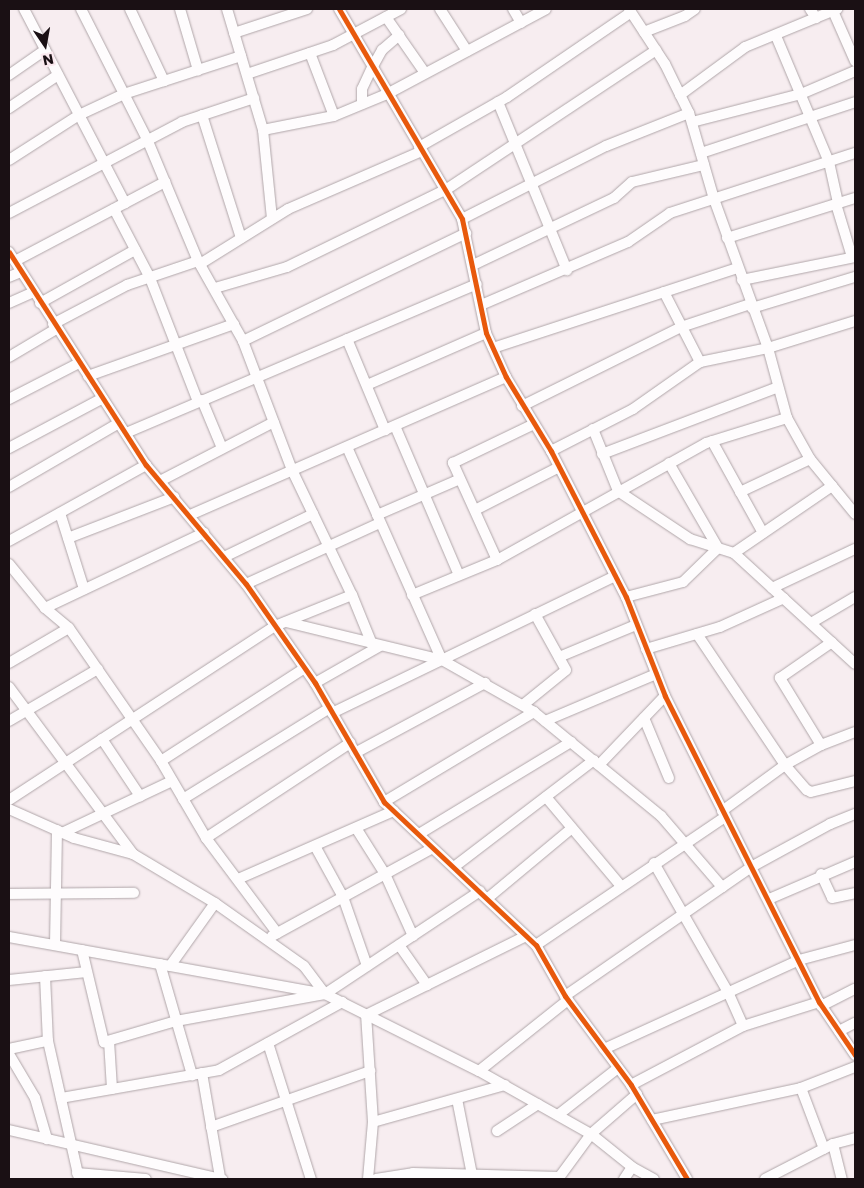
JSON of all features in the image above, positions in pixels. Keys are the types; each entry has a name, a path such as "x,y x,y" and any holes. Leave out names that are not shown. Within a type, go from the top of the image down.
{"street":[{"path":"24,9 125,203"},
{"path":"81,9 147,139 199,262 243,342 292,470 376,645"},
{"path":"130,9 164,81"},
{"path":"180,9 198,70"},
{"path":"227,9 264,130 272,219"},
{"path":"234,33 307,9"},
{"path":"339,9 386,94 447,188 462,219 466,233 486,333 506,377 522,406 551,450 580,512 626,596 665,696 769,899 820,1004 855,1055"},
{"path":"247,74 310,53 401,9"},
{"path":"440,9 467,51"},
{"path":"513,9 521,22"},
{"path":"264,130 334,116 386,94 546,9"},
{"path":"644,32 685,16 695,9"},
{"path":"810,9 816,18"},
{"path":"680,95 746,47 835,10 852,44 855,62"},
{"path":"9,357 55,326 127,285 199,262 288,209 420,149 498,102 630,11 656,50 690,117 727,238 768,348 787,418 810,458 832,486 853,508"},
{"path":"386,17 425,73"},
{"path":"362,104 362,89 372,68 382,50 399,34"},
{"path":"742,280 854,257 837,204 829,162 776,36"},
{"path":"9,75 45,50"},
{"path":"215,288 287,267 447,188 515,145 656,50"},
{"path":"310,53 334,116"},
{"path":"9,160 79,115 124,94 241,56"},
{"path":"462,219 606,146 690,117 801,94 855,71"},
{"path":"9,108 58,75"},
{"path":"9,213 147,139 202,115 254,98"},
{"path":"498,102 567,270"},
{"path":"701,153 855,102"},
{"path":"202,115 242,238"},
{"path":"481,305 567,270 628,242 670,213 855,153"},
{"path":"473,265 614,198 632,182 704,165"},
{"path":"14,261 165,182"},
{"path":"727,238 855,198"},
{"path":"114,209 150,278 174,347 222,448"},
{"path":"243,342 466,233"},
{"path":"40,303 135,250"},
{"path":"9,252 40,303 146,465 190,515 246,584 315,683 384,802 536,945 567,998 634,1090 687,1179"},
{"path":"493,348 738,268"},
{"path":"9,277 21,272"},
{"path":"522,406 682,327 855,278"},
{"path":"126,433 477,284"},
{"path":"9,303 34,292"},
{"path":"664,292 700,362"},
{"path":"551,450 634,409 700,362 768,348 855,321"},
{"path":"88,376 174,347 234,324"},
{"path":"367,385 486,333"},
{"path":"347,339 367,385 426,494 459,575"},
{"path":"9,399 79,363"},
{"path":"190,515 506,377"},
{"path":"602,454 778,386"},
{"path":"9,448 102,398"},
{"path":"412,595 498,560 580,512 712,441 787,418"},
{"path":"9,487 119,422"},
{"path":"160,481 274,422"},
{"path":"498,560 453,464 534,424"},
{"path":"593,429 618,491 690,539 734,553 832,642 851,653 855,664"},
{"path":"712,441 763,533"},
{"path":"347,446 442,660"},
{"path":"740,492 810,458"},
{"path":"670,463 718,548"},
{"path":"9,541 146,465"},
{"path":"475,510 558,467"},
{"path":"246,584 328,546 426,494 460,479"},
{"path":"734,553 832,486"},
{"path":"68,538 174,497"},
{"path":"60,513 84,589"},
{"path":"224,557 313,514"},
{"path":"45,608 204,533"},
{"path":"626,596 683,582 718,548"},
{"path":"772,588 855,549"},
{"path":"9,564 45,608 70,628 160,761 206,838 277,933"},
{"path":"183,800 331,711 442,660 615,576"},
{"path":"9,800 63,763 133,721 275,626 352,595"},
{"path":"811,623 855,597"},
{"path":"646,649 696,634 784,598"},
{"path":"522,705 566,670 536,614"},
{"path":"286,622 442,660 534,712 662,816 722,886"},
{"path":"559,658 636,625"},
{"path":"9,663 70,628"},
{"path":"696,634 785,765 811,792 855,781"},
{"path":"821,745 780,678 832,642"},
{"path":"315,683 376,645"},
{"path":"160,761 304,668"},
{"path":"9,721 98,669"},
{"path":"545,721 656,674"},
{"path":"355,753 485,683"},
{"path":"9,687 63,763 133,854"},
{"path":"454,867 546,797 596,762 665,696"},
{"path":"384,802 534,712"},
{"path":"644,718 669,778"},
{"path":"536,945 724,814 785,765 821,745 855,732"},
{"path":"102,739 140,796"},
{"path":"419,834 571,742"},
{"path":"206,838 350,743"},
{"path":"60,831 103,814 172,781"},
{"path":"546,797 621,886"},
{"path":"9,809 60,831 133,854 215,904 304,966 325,994"},
{"path":"238,879 394,811"},
{"path":"478,1071 567,998 722,886 752,866 830,824 855,814"},
{"path":"356,828 385,874 413,936"},
{"path":"82,950 104,1042 176,1021 325,994 413,936 484,895 572,828"},
{"path":"55,945 60,831"},
{"path":"315,846 342,897 367,966"},
{"path":"266,940 433,848"},
{"path":"769,899 821,874 855,862"},
{"path":"654,864 728,992 743,1026"},
{"path":"821,874 832,898 855,893"},
{"path":"9,894 134,893"},
{"path":"165,965 215,904"},
{"path":"366,1015 526,936"},
{"path":"9,937 325,994 505,1085 591,1134 632,1167 654,1179"},
{"path":"399,945 427,985"},
{"path":"604,1049 798,960 855,945"},
{"path":"9,1130 192,1175 221,1178 211,1127 197,1074 176,1021 165,965"},
{"path":"9,980 87,972"},
{"path":"45,976 48,1042 78,1178 146,1179"},
{"path":"376,1179 472,1175 559,1178 591,1134 634,1090 743,1026 820,1004 855,990"},
{"path":"61,1098 219,1070 342,1002"},
{"path":"366,1015 374,1122 368,1179"},
{"path":"839,1031 855,1022"},
{"path":"109,1041 112,1089"},
{"path":"9,1049 48,1042"},
{"path":"268,1043 311,1179"},
{"path":"9,1054 35,1098 47,1138"},
{"path":"652,1120 801,1088 855,1067"},
{"path":"558,1115 618,1068"},
{"path":"211,1127 370,1071"},
{"path":"374,1122 505,1085"},
{"path":"801,1088 842,1179"},
{"path":"457,1099 472,1175"},
{"path":"497,1131 538,1104"},
{"path":"771,1178 828,1146 855,1138"},
{"path":"624,1179 632,1167"}],"cycle path":[{"path":"339,9 462,219 486,333 506,377 551,451 626,597 665,696 819,1002 855,1055"},
{"path":"9,252 146,465 246,584 315,683 384,802 536,945 565,996 631,1085 687,1179"}]}
